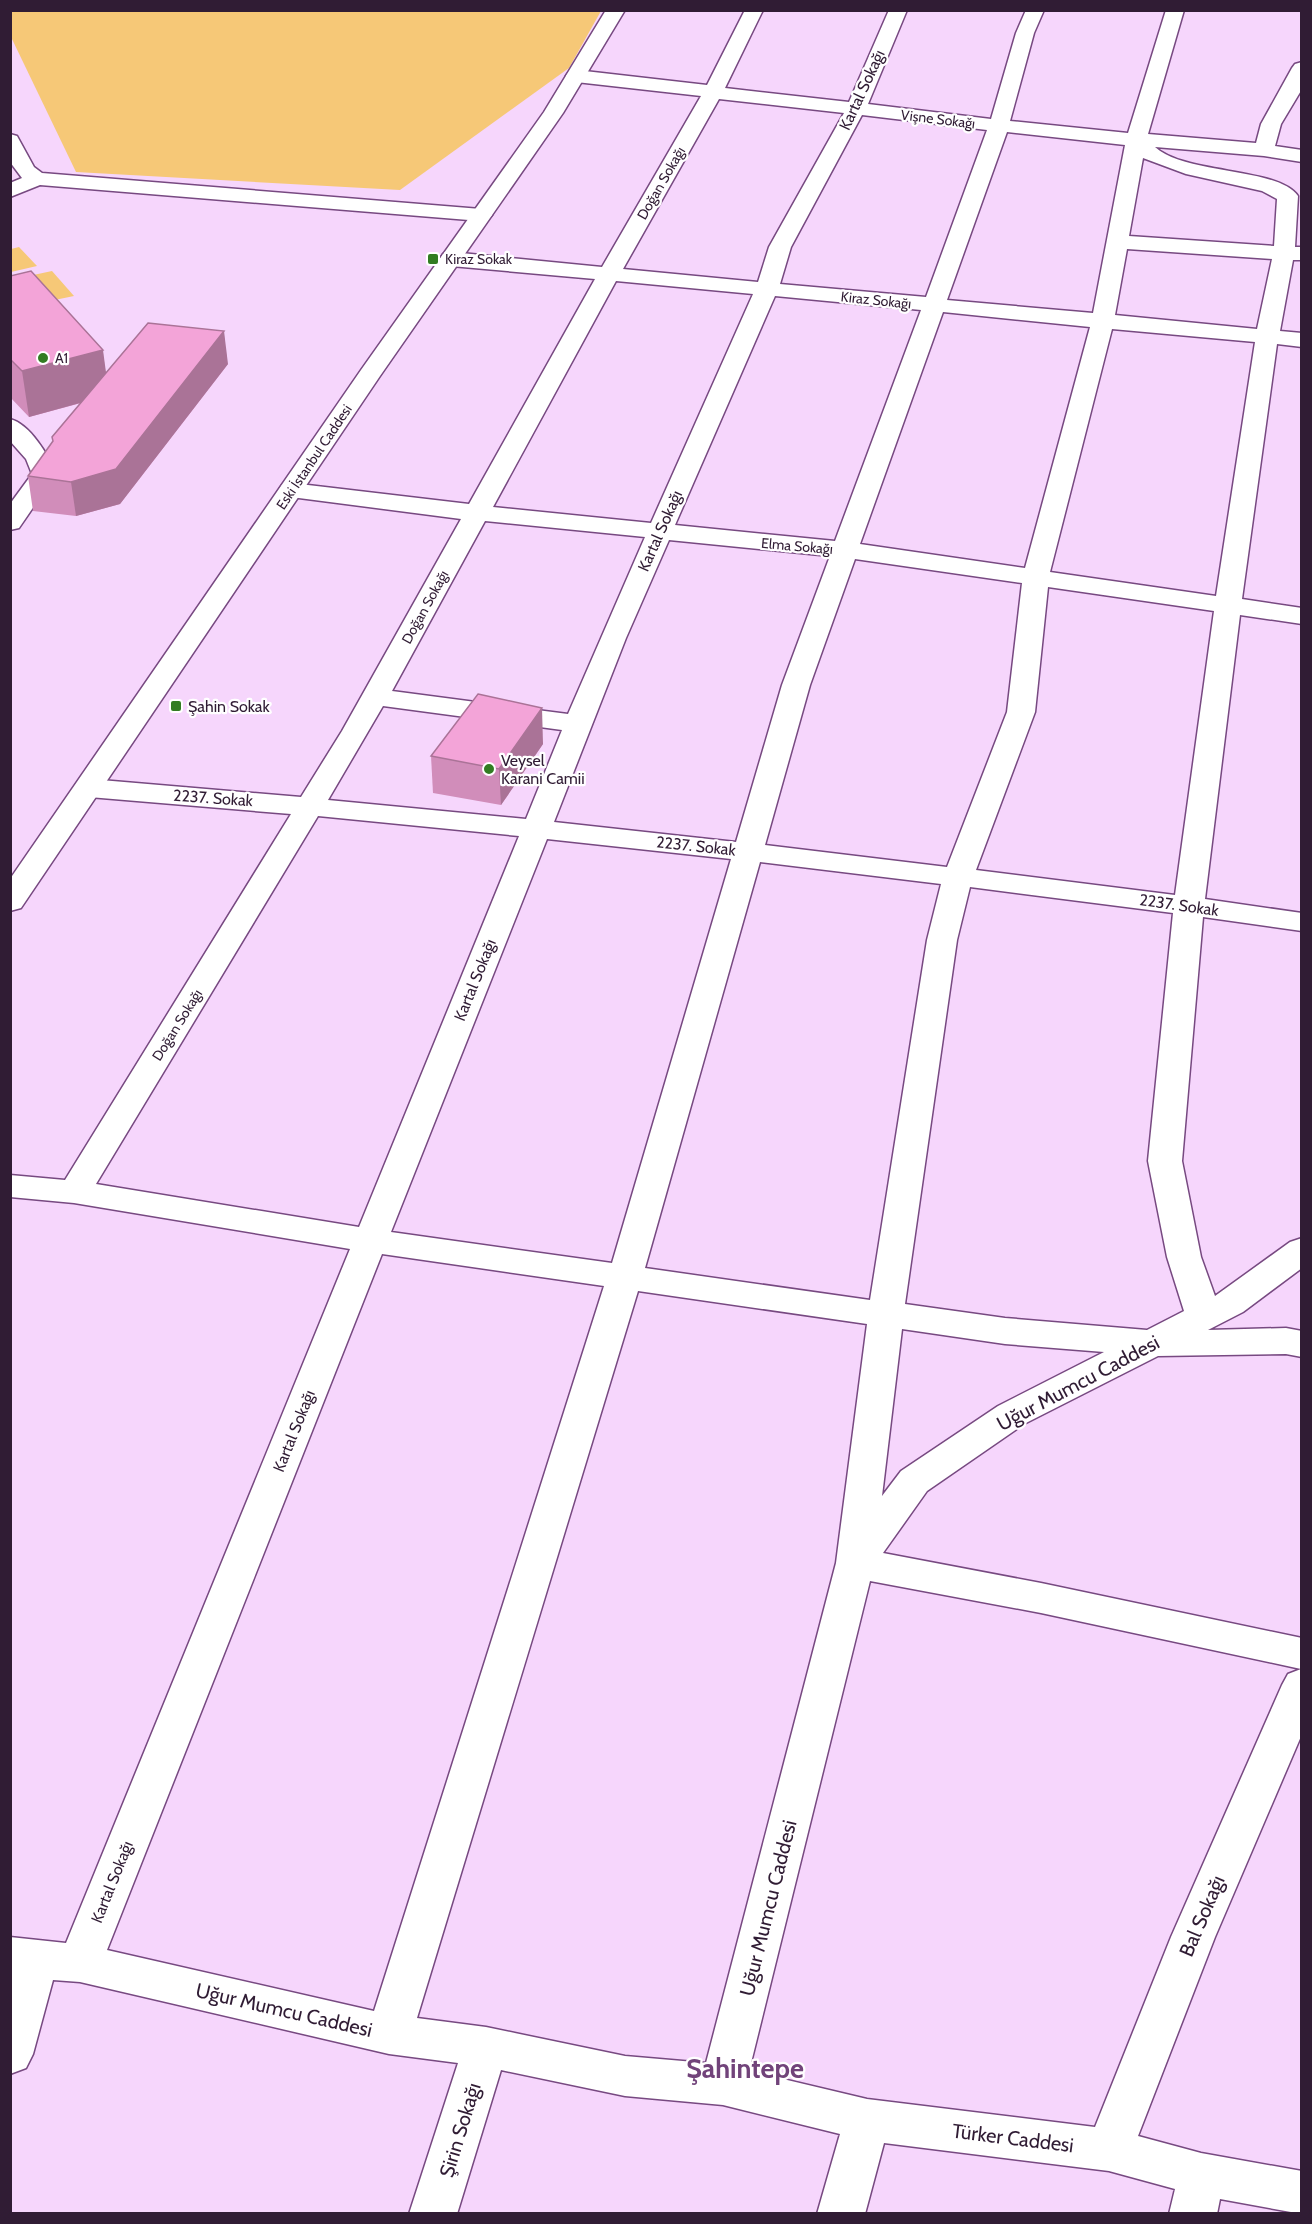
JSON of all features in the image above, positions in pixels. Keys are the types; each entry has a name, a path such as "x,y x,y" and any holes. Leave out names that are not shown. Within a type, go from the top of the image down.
{"street":[{"name":"Eski İstanbul Caddesi","path":"10,902 291,490 553,113 616,10"},
{"name":"Doğan Sokağı","path":"74,1192 313,805 712,92 754,10"},
{"name":"Kartal Sokağı","path":"80,1963 578,724 767,289 780,248 856,109 898,10"},
{"path":"389,2034 625,1277 796,686 999,126 1025,33 1035,10"},
{"path":"1175,10 1136,141 1103,321 1036,577 1021,712 958,877 942,940 886,1314 855,1563 1041,1598 1302,1654"},
{"path":"1264,150 1271,124 1302,68"},
{"name":"Vişne Sokağı","path":"576,76 999,126 1136,141 1264,150 1302,156"},
{"path":"10,140 25,171 37,179"},
{"path":"1136,141 1154,157 1193,170 1268,186 1288,196 1293,253 1267,337 1228,605 1190,905 1165,1161 1184,1257 1204,1316"},
{"path":"10,191 37,179 481,215"},
{"path":"1118,242 1293,253"},
{"name":"Kiraz Sokağı","path":"451,259 1302,340"},
{"path":"10,426 37,458 44,474 10,523"},
{"name":"Elma Sokağı","path":"291,490 660,533 845,550 1302,616"},
{"path":"375,697 578,724"},
{"name":"2237. Sokak","path":"89,788 313,805 536,828 1190,905 1302,922"},
{"path":"10,1186 74,1192 371,1241 1005,1331 1152,1343 1286,1341 1302,1344"},
{"name":"Uğur Mumcu Caddesi","path":"24,1958 80,1963 389,2034 486,2047 625,2076 723,2085 855,1563 914,1481 1011,1415 1230,1303 1302,1250"},
{"name":"Bal Sokağı","path":"1109,2150 1192,1936 1302,1685"},
{"path":"10,2054 24,1958"},
{"name":"Şirin Sokağı","path":"433,2214 486,2047"},
{"name":"Türker Caddesi","path":"723,2085 867,2120 1109,2150 1197,2194 1302,2193"},
{"path":"841,2214 867,2120"}],"shaded area":[{"path":"11,10 601,11 569,68 400,190 76,172 11,37"},
{"path":"19,247 37,266 11,272 11,249"},
{"path":"52,271 74,296 11,309 10,280"}],"building":[{"path":"31,271 103,350 22,371 10,359 10,276"},
{"path":"148,323 224,331 116,469 71,482 28,476 53,441 52,437"},
{"path":"478,694 542,708 499,769 431,756"}],"place":[{"name":"Kiraz Sokak","path":"433,259"},
{"name":"A1","path":"43,358"},
{"name":"Şahin Sokak","path":"176,706"},
{"name":"Veysel Karani Camii","path":"489,769"}],"district":[{"name":"Şahintepe","path":"745,2068"}]}
